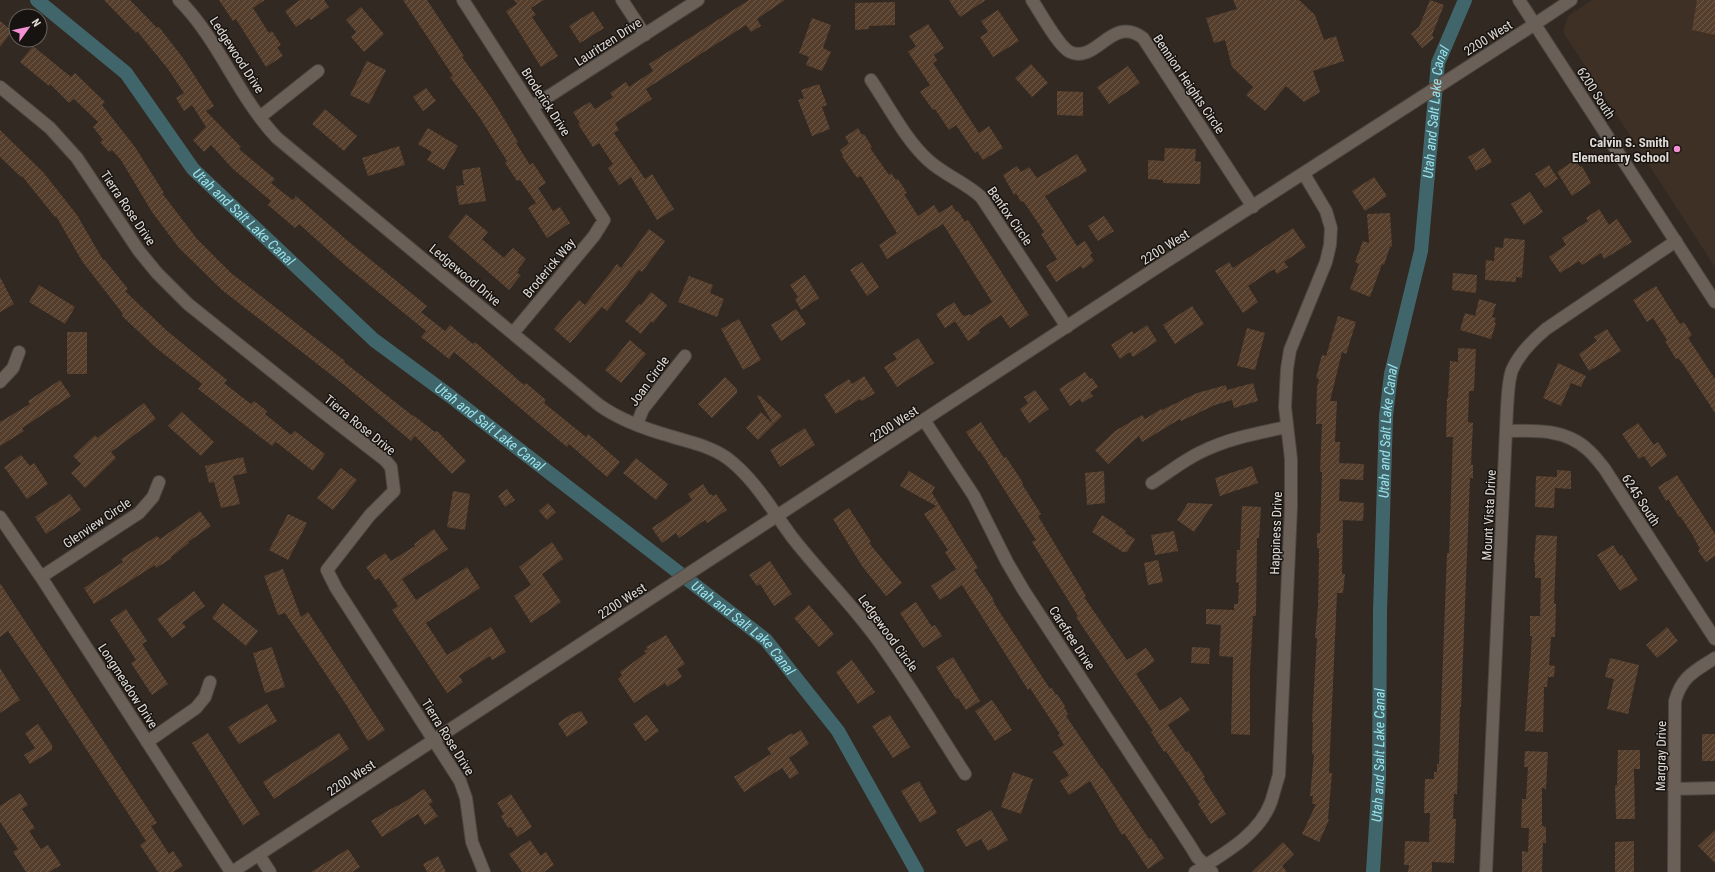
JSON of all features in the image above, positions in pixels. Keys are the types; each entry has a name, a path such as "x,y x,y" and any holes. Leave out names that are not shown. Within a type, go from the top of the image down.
{"street":[{"name":"Ledgewood Drive","path":"179,0 194,15 260,117 277,138 599,405 613,415 665,435 708,448 725,457 741,469 777,516"},
{"name":"Broderick Drive","path":"463,0 604,220"},
{"path":"622,0 645,35"},
{"name":"Lauritzen Drive","path":"532,107 698,0"},
{"name":"Bennion Heights Circle","path":"1032,0 1061,45 1070,52 1079,55 1117,33 1124,31 1135,32 1143,38 1253,207"},
{"name":"6200 South","path":"1520,0 1715,302"},
{"name":"2200 West","path":"231,872 1571,0"},
{"path":"260,117 318,71"},
{"name":"Benfox Circle","path":"871,80 906,134 927,159 936,167 971,187 981,197 1067,327"},
{"name":"Tierra Rose Drive","path":"0,87 50,128 77,158 103,194 139,251 157,273 188,304 378,454 390,467 394,491 370,515 327,570 336,588 460,781 466,798 472,842 484,872"},
{"name":"Happiness Drive","path":"1195,872 1209,869 1257,825 1271,804 1278,775 1291,507 1291,460 1287,427 1285,388 1290,350 1326,262 1330,245 1330,228 1326,211 1304,174"},
{"name":"Broderick Way","path":"513,333 594,236 604,220"},
{"name":"Mount Vista Drive","path":"1486,872 1506,431 1509,384 1512,370 1533,340 1546,329 1676,242"},
{"path":"0,382 13,368 19,352"},
{"name":"Joan Circle","path":"637,424 643,408 685,356"},
{"name":"Carefree Drive","path":"924,420 977,502 1021,586 1191,847 1209,869"},
{"path":"1152,483 1200,452 1220,443 1240,436 1287,427"},
{"name":"6245 South","path":"1506,431 1538,430 1551,432 1576,441 1588,449 1604,468 1715,639"},
{"name":"Glenview Circle","path":"41,577 139,513 153,497 159,482"},
{"name":"Ledgewood Circle","path":"777,516 877,640 965,774"},
{"name":"Longmeadow Drive","path":"0,517 41,577 231,872"},
{"name":"Margray Drive","path":"1674,872 1675,701 1682,682 1715,658"},
{"path":"147,742 196,708 206,697 210,682"},
{"path":"1674,789 1715,788"},
{"path":"259,854 270,872"}],"shaded area":[{"name":"Calvin S. Smith Elementary School","path":"1592,0 1715,0 1715,267 1563,32 1568,16"}],"building":[{"path":"104,0 130,0 157,28 159,27 183,58 214,106 206,111 241,147 239,149 275,179 271,183 293,200 296,196 427,306 421,312 445,331 450,325 473,344 475,342 524,385 526,383 546,400 544,403 586,437 588,434 620,462 607,477 569,444 567,447 454,352 449,359 421,337 426,331 345,265 299,224 295,228 268,205 271,201 233,169 211,145 204,152 193,140 206,127 192,105 184,111 176,98 184,93 168,69 137,31 136,33"},
{"path":"219,0 265,0 253,8 269,33 272,31 281,45 277,47 283,56 266,67 236,19 233,21"},
{"path":"300,0 324,0 329,7 311,20 309,18 296,27 285,11"},
{"path":"403,0 427,0 464,56 462,57 492,99 530,165 533,163 546,183 538,188 553,211 560,207 570,223 547,238 528,208 536,203 520,180 517,181 505,163 507,161 480,118 450,77 453,76"},
{"path":"514,0 544,0 531,8 536,15 532,17 558,56 541,67 506,11 517,4"},
{"path":"749,0 785,0 757,19 761,26 751,32 746,25 646,89 652,99 615,123 619,130 614,133 645,179 652,174 674,209 657,220 631,177 619,185 608,168 613,164 599,143 593,147 578,124 580,123 573,112 590,102 595,109 613,97 610,93 626,82 629,87 653,71 649,64"},
{"path":"949,0 986,0 960,17"},
{"path":"1233,0 1299,0 1315,15 1324,40 1336,36 1344,61 1313,71 1320,92 1304,102 1286,86 1265,111 1246,95 1253,87 1232,67 1225,40 1214,43 1206,18 1237,9"},
{"path":"1430,0 1444,5 1432,35 1434,38 1422,48 1411,34 1419,27"},
{"path":"1697,0 1715,0 1715,35 1692,30"},
{"path":"895,2 895,25 869,26 869,29 855,30 855,3"},
{"path":"361,7 384,34 364,52 351,37 356,32 346,20"},
{"path":"998,10 1019,41 993,57 980,37 988,32 981,21"},
{"path":"593,11 604,28 580,43 569,26"},
{"path":"812,18 831,25 823,48 831,52 822,71 806,65 809,57 799,53"},
{"path":"0,21 8,28 8,36 0,47"},
{"path":"928,24 944,48 934,55 937,60 933,63 979,133 989,126 1003,148 983,160 977,151 975,153 956,125 949,130 935,109 933,110 920,92 930,85 908,52 916,46 909,36"},
{"path":"31,48 35,48 71,77 75,73 105,102 102,105 135,147 164,193 162,193 197,239 231,273 345,361 344,362 413,416 435,432 437,431 466,461 452,474 415,436 411,441 343,384 222,290 179,248 152,212 121,160 112,150 109,152 100,142 103,140 93,127 98,122 74,99 69,103 50,84 49,86 20,62"},
{"path":"367,61 386,70 369,104 350,95"},
{"path":"1031,64 1048,83 1032,97 1015,78"},
{"path":"1128,66 1140,83 1109,104 1097,87"},
{"path":"819,84 827,105 822,107 830,129 812,136 798,100 804,98 801,90"},
{"path":"426,88 436,101 423,111 413,97"},
{"path":"1057,91 1083,92 1083,116 1057,115"},
{"path":"325,109 357,136 344,151 312,124"},
{"path":"428,128 458,146 444,170 427,160 432,152 418,144"},
{"path":"858,128 862,135 864,134 872,147 870,148 889,175 891,173 896,180 898,179 907,193 904,194 918,216 934,205 939,213 952,205 965,222 968,220 1029,315 1010,328 1001,315 979,330 980,333 968,341 955,321 965,315 970,314 970,316 992,302 943,224 887,259 879,245 897,233 861,176 857,178 842,156 843,155 840,150 849,143 845,137"},
{"path":"0,130 43,172 77,215 103,260 104,259 128,289 125,291 166,330 227,380 224,383 251,404 254,401 267,411 265,414 291,435 295,431 325,454 313,471 276,442 272,446 198,389 202,384 155,347 122,316 123,314 82,261 56,216 55,217 22,176 21,177 0,157"},
{"path":"399,146 405,165 368,176 362,158"},
{"path":"1165,148 1196,149 1195,161 1201,162 1200,184 1163,183 1163,180 1148,179 1148,160 1164,161"},
{"path":"1484,148 1492,162 1476,171 1468,157"},
{"path":"1077,154 1087,171 1045,196 1077,246 1085,241 1092,253 1090,255 1094,261 1083,269 1081,266 1056,282 1046,266 1057,259 1041,234 1044,232 1023,201 1021,202 1016,193 1014,195 1003,175 1017,166 1021,172 1029,167 1037,178"},
{"path":"1575,160 1580,167 1582,166 1591,183 1572,196 1557,172"},
{"path":"1549,165 1558,179 1545,188 1535,174"},
{"path":"480,167 486,201 459,205 456,186 464,185 462,170"},
{"path":"1374,177 1387,196 1365,211 1352,191"},
{"path":"1530,192 1543,212 1524,225 1511,204"},
{"path":"1599,209 1609,225 1617,219 1632,242 1604,259 1601,253 1582,265 1579,261 1560,273 1549,257 1566,245 1562,238 1588,221 1586,218"},
{"path":"1390,213 1392,246 1390,247 1384,265 1382,264 1370,297 1350,289 1359,264 1355,262 1363,241 1369,243 1367,214"},
{"path":"466,214 488,232 482,239 504,258 513,248 526,259 518,269 519,270 517,273 521,275 509,290 448,237"},
{"path":"1104,216 1114,231 1098,241 1088,226"},
{"path":"1293,228 1306,247 1284,262 1288,267 1277,274 1274,269 1248,286 1258,302 1243,313 1215,271 1229,262 1233,268"},
{"path":"649,229 665,241 642,272 639,270 607,311 602,307 570,343 554,329 579,300 585,305 617,264 621,268"},
{"path":"1504,238 1525,240 1522,278 1516,277 1516,282 1485,280 1486,260 1494,261 1495,247 1503,248"},
{"path":"862,262 879,287 867,296 850,270"},
{"path":"1453,273 1477,275 1476,293 1452,290"},
{"path":"805,275 819,298 801,310 795,299 798,297 790,285"},
{"path":"689,276 713,285 710,293 724,299 717,317 678,302"},
{"path":"0,277 14,304 0,312"},
{"path":"39,285 75,307 65,324 29,302"},
{"path":"1656,286 1680,324 1684,322 1692,335 1688,338 1715,379 1715,413 1683,364 1678,358 1676,359 1665,341 1667,340 1653,318 1647,322 1633,300"},
{"path":"651,292 667,305 653,323 651,321 641,334 625,321 639,304 641,305"},
{"path":"1479,299 1496,304 1492,317 1496,318 1494,322 1496,323 1491,339 1460,330 1465,313 1475,316"},
{"path":"954,302 963,316 945,328 936,314"},
{"path":"1192,306 1204,324 1175,344 1163,325"},
{"path":"796,309 806,324 781,341 771,325"},
{"path":"1338,316 1356,322 1346,354 1342,352 1330,401 1337,401 1335,442 1340,442 1339,463 1364,464 1363,480 1340,479 1339,501 1364,503 1363,521 1343,520 1342,574 1345,574 1343,593 1337,593 1329,773 1332,773 1329,820 1319,842 1302,834 1316,804 1312,804 1313,796 1310,796 1314,754 1312,754 1312,722 1317,638 1315,638 1318,606 1319,548 1317,548 1317,533 1320,533 1322,424 1316,424 1317,387 1319,379 1316,378 1322,355 1326,356"},
{"path":"739,319 761,360 743,370 721,329"},
{"path":"1147,325 1157,341 1133,357 1130,352 1120,359 1111,345 1132,331 1134,334"},
{"path":"1247,328 1265,333 1255,370 1237,366"},
{"path":"1607,329 1621,351 1589,371 1579,354 1597,341 1594,337"},
{"path":"67,332 87,332 87,374 67,374"},
{"path":"918,338 934,363 897,387 884,367 897,359 893,354"},
{"path":"630,340 646,354 621,383 605,370"},
{"path":"1458,348 1476,349 1474,391 1469,391 1468,422 1473,423 1471,465 1473,465 1473,478 1470,478 1457,794 1454,794 1453,819 1456,819 1454,863 1432,862 1432,872 1408,872 1409,865 1404,865 1405,841 1429,842 1430,813 1424,813 1425,779 1434,779 1434,772 1437,772 1437,764 1439,764 1453,437 1446,437 1447,398 1450,361 1458,362"},
{"path":"1558,363 1586,376 1581,387 1571,383 1561,406 1543,398"},
{"path":"1085,372 1090,379 1092,378 1098,387 1090,392 1093,396 1082,403 1080,399 1070,406 1059,389"},
{"path":"864,376 875,393 862,401 860,399 836,414 824,395 849,379 852,384"},
{"path":"725,377 737,389 737,393 712,418 698,404"},
{"path":"60,380 71,396 22,428 24,431 0,446 0,422 30,404 28,401"},
{"path":"1253,383 1258,401 1234,408 1232,400 1215,405 1181,421 1180,419 1142,442 1139,436 1108,464 1095,450 1115,431 1142,415 1145,419 1161,409 1162,410 1197,393 1226,385 1227,390"},
{"path":"1035,390 1049,409 1029,423 1020,409 1028,403 1024,397"},
{"path":"759,395 782,416 758,440 746,428 761,412 773,424 757,396"},
{"path":"144,403 156,419 111,452 116,458 85,488 71,473 81,464 73,456 95,435 97,438"},
{"path":"182,412 214,442 201,456 168,426"},
{"path":"981,422 1004,458 1006,457 1023,483 1022,484 1041,514 1038,516 1086,596 1084,597 1127,660 1146,648 1155,661 1136,674 1160,711 1181,697 1190,710 1168,725 1186,752 1188,751 1205,777 1203,778 1226,814 1211,824 1198,804 1200,802 1166,751 1164,752 1151,732 1153,731 1076,617 1078,616 1032,542 1036,540 980,451 979,452 966,432"},
{"path":"1638,423 1654,445 1658,442 1667,456 1651,467 1644,456 1639,459 1622,434"},
{"path":"805,428 815,445 780,467 770,450"},
{"path":"21,455 30,466 34,463 48,484 27,499 4,467"},
{"path":"243,457 247,473 233,476 240,504 221,508 214,482 209,483 205,466"},
{"path":"636,458 668,484 656,500 623,473"},
{"path":"1252,466 1258,483 1220,496 1215,478"},
{"path":"341,468 357,480 333,510 317,498"},
{"path":"1557,470 1571,471 1571,489 1555,488 1554,508 1535,507 1536,476 1557,477"},
{"path":"909,471 935,487 932,493 978,568 974,570 994,600 993,601 997,608 1050,689 1052,688 1065,706 1064,707 1068,714 1066,716 1149,839 1151,838 1164,858 1148,869 1124,833 1122,835 1090,781 1069,795 1060,781 1069,775 1053,752 1064,745 1058,735 1060,734 1030,688 1028,690 962,585 940,600 931,586 956,569 945,552 948,550 924,514 936,506 900,486"},
{"path":"1104,471 1105,503 1087,505 1085,473"},
{"path":"1677,475 1715,534 1715,556 1706,562 1698,551 1700,549 1692,534 1668,499 1666,501 1658,487"},
{"path":"703,484 710,495 711,494 713,496 716,494 727,510 707,523 705,520 679,538 676,533 662,543 652,528 692,500 688,494"},
{"path":"507,489 515,500 505,507 498,496"},
{"path":"453,491 470,494 465,530 447,527"},
{"path":"70,494 81,510 46,534 35,517"},
{"path":"548,503 556,512 547,520 539,511"},
{"path":"1188,503 1213,504 1194,532 1177,520"},
{"path":"1242,506 1261,507 1259,538 1257,538 1256,616 1253,616 1250,671 1250,735 1231,734 1233,657 1219,656 1221,625 1206,624 1206,609 1234,610 1234,604 1238,604 1239,583 1236,582 1237,550 1240,550"},
{"path":"849,508 871,542 869,543 902,583 886,596 862,566 833,519"},
{"path":"200,511 211,526 188,542 189,543 171,557 172,558 156,568 155,565 94,604 84,588 123,562 121,559 157,536 160,539"},
{"path":"288,514 307,523 288,560 269,550"},
{"path":"1102,515 1135,539 1127,552 1123,552 1092,532"},
{"path":"434,529 448,549 402,579 416,600 467,567 480,588 426,623 447,655 491,627 506,652 492,660 490,656 459,676 463,682 447,693 392,610 398,606 379,578 375,580 366,567 385,553 391,561 415,546 414,544"},
{"path":"1174,531 1178,551 1155,555 1151,535"},
{"path":"1536,535 1557,536 1554,603 1556,604 1555,637 1551,637 1549,665 1555,666 1554,677 1548,677 1547,687 1544,687 1543,732 1525,731 1532,636 1530,636 1530,616 1540,616 1541,578 1535,578 1534,562"},
{"path":"552,542 563,559 542,574 561,602 531,623 514,596 531,585 519,567"},
{"path":"1613,545 1620,556 1622,555 1638,580 1620,591 1597,555"},
{"path":"1158,560 1163,582 1148,585 1144,563"},
{"path":"770,561 792,594 774,606 760,584 757,586 749,575"},
{"path":"283,569 301,617 308,612 385,730 368,741 347,706 285,613 278,615 264,576"},
{"path":"0,583 157,823 151,826 169,854 173,851 183,866 173,872 158,872 140,845 146,841 40,678 8,631 0,637"},
{"path":"194,591 205,606 182,623 186,627 172,638 157,619"},
{"path":"916,602 932,627 935,625 942,636 923,648 900,613"},
{"path":"223,603 258,631 246,646 212,618"},
{"path":"809,605 834,634 819,647 794,618"},
{"path":"126,609 147,641 142,644 168,684 152,695 131,663 136,660 110,620"},
{"path":"1667,627 1678,641 1657,658 1646,645"},
{"path":"666,635 685,664 677,669 682,677 667,687 665,683 634,703 618,679 622,675 620,672 646,653 644,651 648,649 646,647"},
{"path":"272,647 285,687 265,693 253,653"},
{"path":"1192,647 1210,648 1209,664 1191,663"},
{"path":"953,657 980,701 966,710 958,698 956,699 936,667"},
{"path":"1610,658 1639,665 1628,714 1607,709 1614,679 1605,677"},
{"path":"852,660 875,692 858,704 836,672"},
{"path":"0,668 20,700 0,713"},
{"path":"992,700 1012,730 995,741 975,711"},
{"path":"267,704 277,721 239,744 228,727"},
{"path":"581,711 588,723 567,737 558,723 573,713 574,714"},
{"path":"647,715 659,731 645,741 633,724"},
{"path":"890,715 910,747 893,758 872,726"},
{"path":"38,724 52,745 52,750 30,764 24,755 35,748 25,733"},
{"path":"801,730 809,744 789,758 799,773 790,779 782,768 744,792 734,777 771,754 767,748 792,733 793,735"},
{"path":"208,733 260,814 243,825 192,743"},
{"path":"339,733 349,749 274,799 263,782"},
{"path":"1702,734 1715,734 1715,761 1702,761"},
{"path":"1618,750 1640,750 1640,769 1634,769 1635,819 1616,819 1615,786 1617,785"},
{"path":"1525,751 1548,752 1546,789 1542,788 1542,826 1546,827 1546,843 1543,843 1542,872 1522,872 1522,851 1528,852 1529,828 1521,828 1522,799 1526,799 1528,767 1524,767"},
{"path":"1013,772 1033,779 1021,814 1001,807"},
{"path":"919,781 937,813 920,823 901,791"},
{"path":"424,789 433,802 429,804 438,816 425,825 418,814 382,837 371,821"},
{"path":"20,793 28,805 22,809 35,828 29,831 41,849 48,845 61,865 49,872 26,872 13,852 18,849 0,822 0,806"},
{"path":"511,794 532,827 517,837 511,827 508,828 501,816 504,814 497,803"},
{"path":"991,810 1008,840 988,851 981,839 966,847 956,830"},
{"path":"1715,830 1715,863 1698,846"},
{"path":"530,840 541,856 546,852 554,865 544,872 522,872 509,854"},
{"path":"1634,841 1634,872 1615,872 1615,842"},
{"path":"1283,842 1294,854 1282,866 1287,872 1252,872"},
{"path":"348,849 360,867 352,872 311,872"},
{"path":"438,856 446,872 427,872 423,864"}],"waterway":[{"name":"Utah and Salt Lake Canal","path":"37,0 126,73 193,169 374,340 450,396 766,640 838,731 917,872"},
{"name":"Utah and Salt Lake Canal","path":"1373,872 1379,777 1380,612 1386,416 1391,374 1421,251 1438,63 1465,0"}],"place":[{"name":"Calvin S. Smith Elementary School","path":"1677,149"}]}
